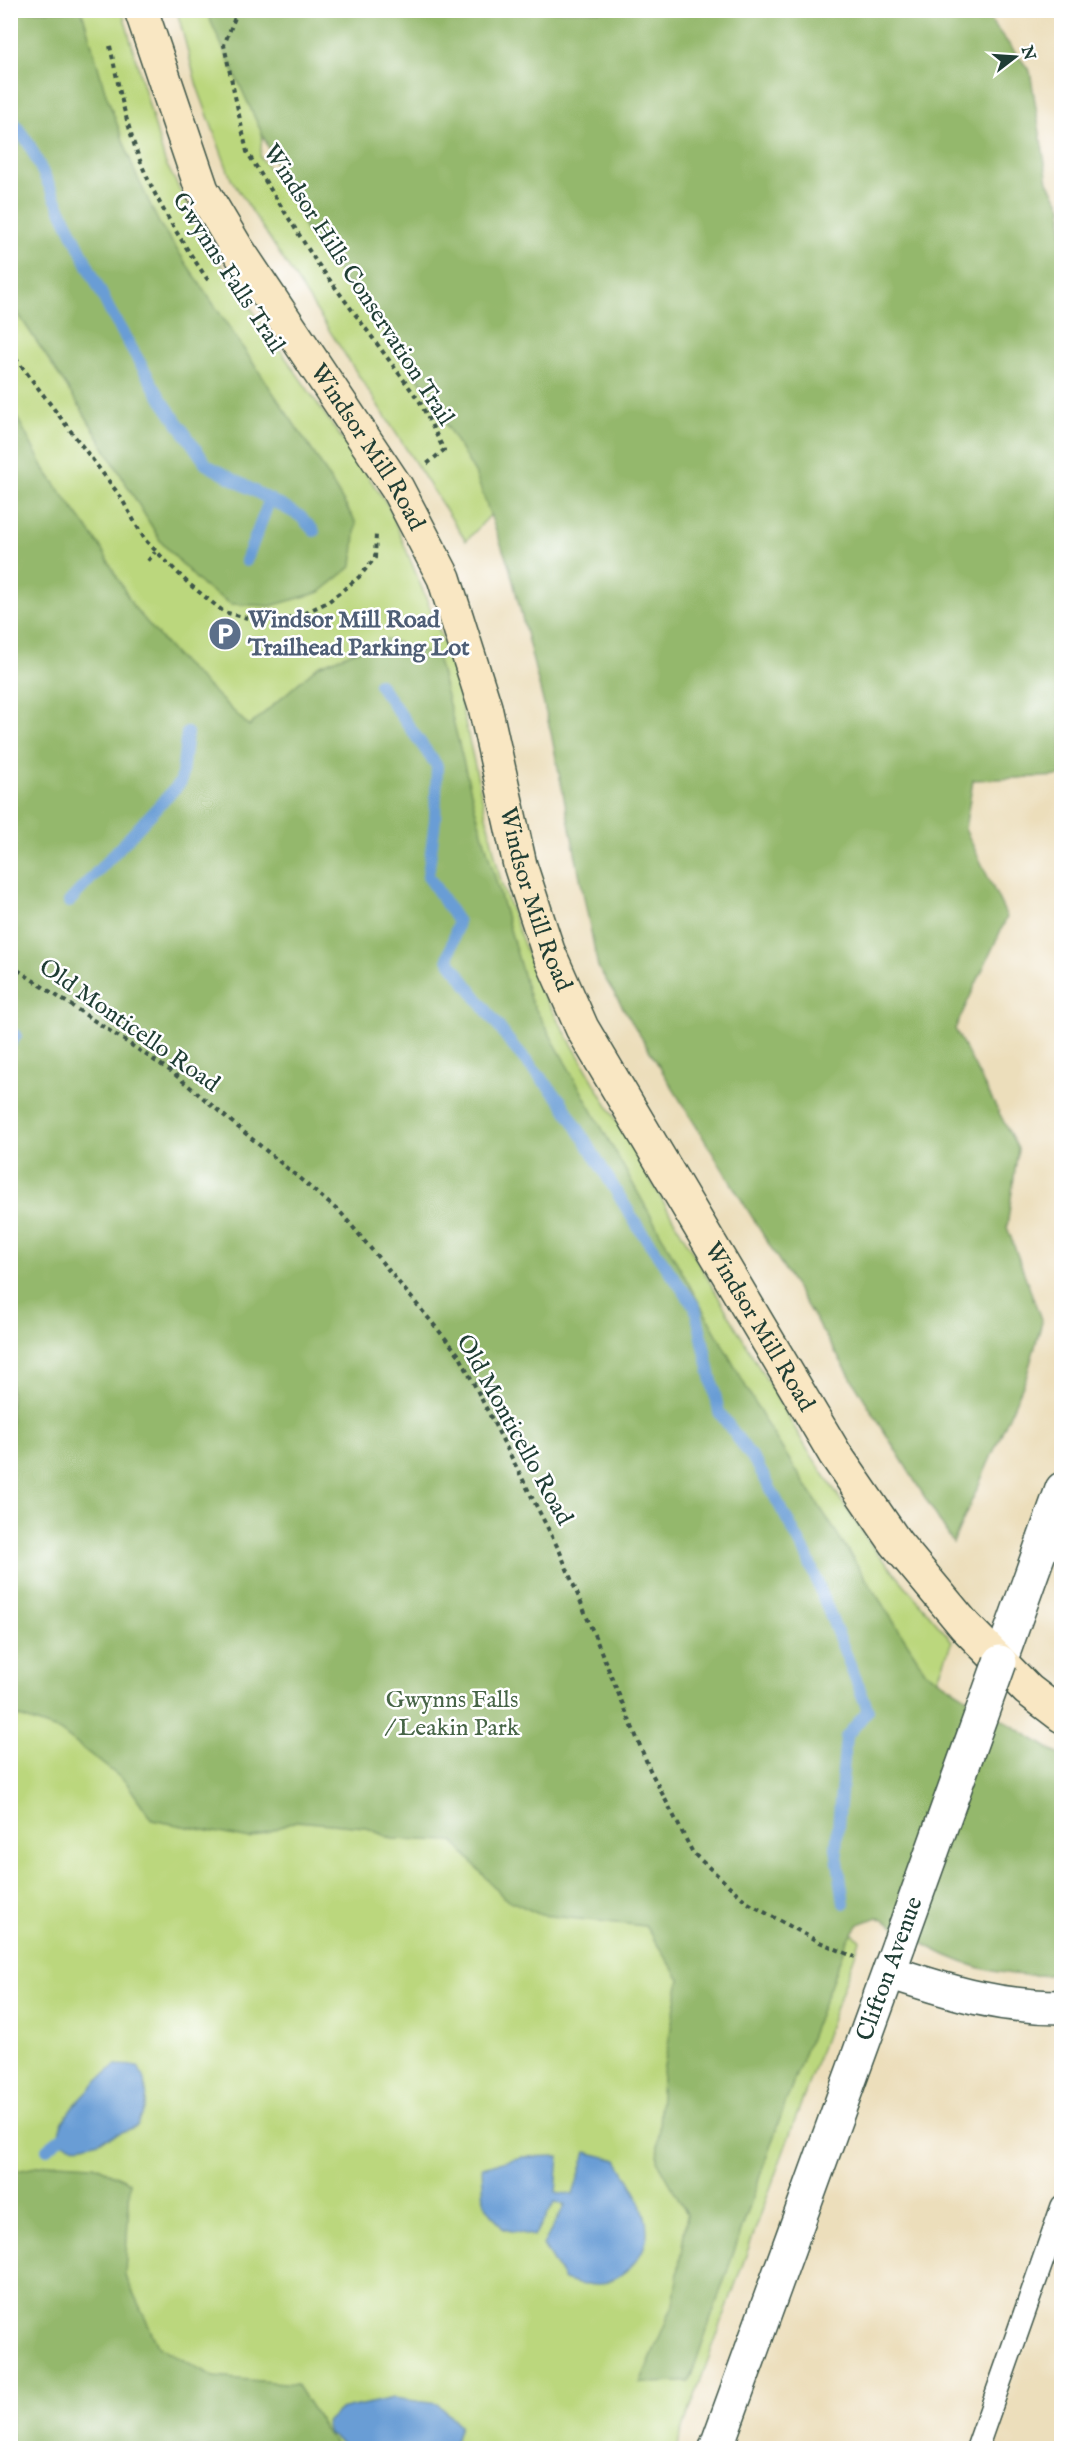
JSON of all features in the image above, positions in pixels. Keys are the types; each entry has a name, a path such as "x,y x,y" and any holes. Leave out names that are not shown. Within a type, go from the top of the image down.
{"main road":[{"name":"Windsor Mill Road","path":"141,10 202,190 236,247 397,488 444,578 485,707 520,865 548,951 582,1028 835,1454 896,1544 965,1626 1028,1690 1062,1716"}],"street":[{"name":"Clifton Avenue","path":"716,2448 1060,1493"},
{"path":"894,1958 980,2001 1028,2007 1062,2007"}],"lane":[{"path":"977,2448 1062,2206"}],"path":[{"name":"Windsor Hills Conservation Trail","path":"238,10 224,45 247,152 315,260 420,402 444,450 397,488"},
{"name":"Gwynns Falls Trail","path":"109,43 129,129 149,182 166,216 215,291"},
{"path":"10,351 120,496 145,540 155,552 224,612 259,621 294,618 328,602 359,577 375,558 375,525"},
{"path":"148,561 155,552"},
{"name":"Old Monticello Road","path":"10,965 172,1072 342,1214 459,1355 560,1552 650,1770 693,1853 748,1903 817,1941 894,1958"}],"green space":[{"name":"Gwynns Falls / Leakin Park","path":"122,10 165,162 217,259 388,505 451,660 501,882 541,991 805,1446 871,1545 952,1641 845,1924 860,1941 676,2448 11,2448 10,11"},
{"path":"10,11 82,11 105,91 134,170 159,223 319,461 356,523 352,566 320,592 271,606 231,604 203,586 161,542 80,407 11,303"},
{"path":"177,11 404,11 263,128 260,157 524,479 466,541 231,179 197,86"},
{"path":"206,11 983,11 1030,71 1048,182 1062,206 1061,776 973,780 965,829 1007,917 955,1029 1018,1149 1007,1227 1042,1322 1026,1378 953,1543 598,967 551,733 510,569 475,473 410,364 307,232"},
{"path":"10,404 45,470 100,546 133,606 175,655 249,726 318,666 386,639 437,656 475,808 530,999 769,1428 926,1672 1061,1756 1061,1974 1026,1975 993,1971 945,1955 877,1917 859,1924 847,1941 785,2104 689,2382 640,2383 673,2305 687,2214 657,2160 662,2077 680,1979 645,1926 541,1915 504,1898 453,1841 392,1839 365,1827 296,1821 250,1839 152,1820 126,1782 60,1731 11,1714"},
{"path":"56,2163 94,2165 130,2182 125,2275 158,2346 214,2377 296,2384 337,2448 11,2448 11,2172"}],"water":[{"path":"115,2065 138,2066 145,2082 146,2103 137,2126 85,2145 70,2145 61,2140 60,2130 74,2105"},
{"path":"586,2152 617,2160 641,2203 647,2232 641,2253 627,2270 608,2281 587,2285 564,2280 543,2245 565,2205 555,2202 534,2236 503,2229 484,2203 482,2167 522,2157 559,2156 556,2192 573,2195"},
{"path":"393,2398 438,2404 460,2426 454,2445 440,2448 347,2447 329,2434 326,2422 339,2410"}],"waterway":[{"path":"10,117 29,144 110,311 161,399 207,465 300,516 314,531"},
{"path":"246,561 270,499"},
{"path":"379,684 437,766 435,820 428,876 458,922 448,959 513,1046 561,1101 638,1227 695,1307 719,1412 758,1466 806,1554 868,1710 846,1737 836,1848 844,1903"},
{"path":"69,902 181,782 187,733"},
{"path":"10,1044 16,1035"},
{"path":"47,2149 72,2129"}],"place":[{"name":"Windsor Mill Road Trailhead Parking Lot","path":"225,634"}]}
